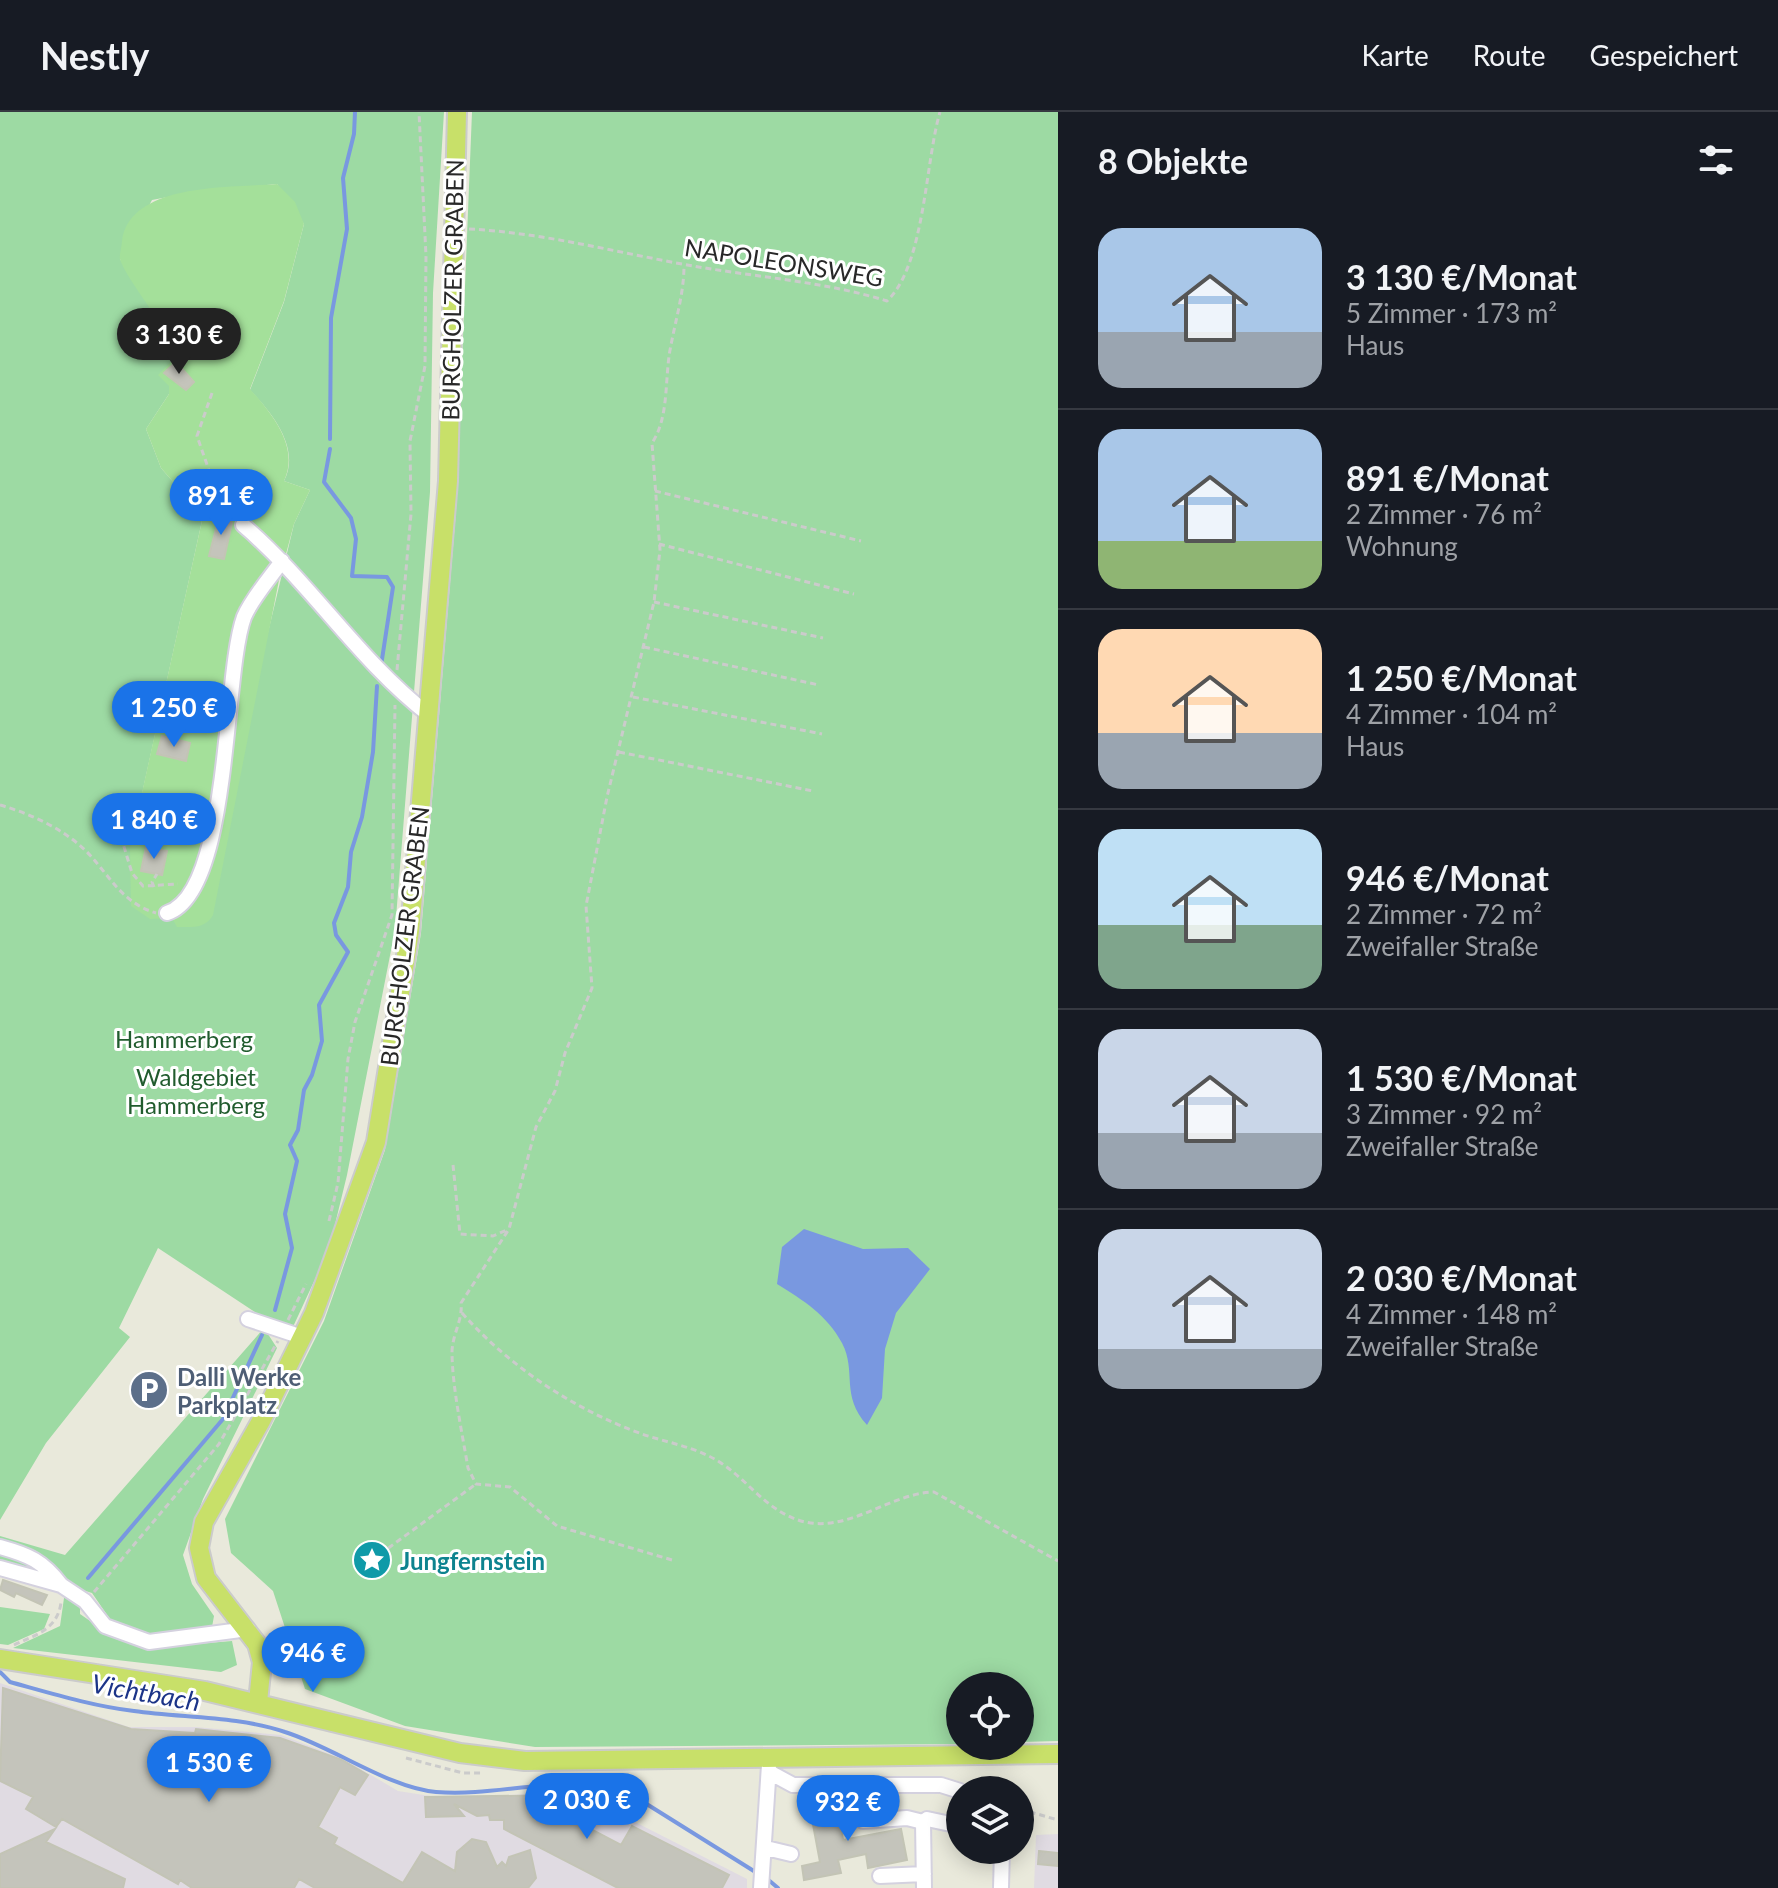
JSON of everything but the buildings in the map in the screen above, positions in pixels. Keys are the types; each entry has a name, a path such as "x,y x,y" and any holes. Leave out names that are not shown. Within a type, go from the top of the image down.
{"main road":[{"name":"BURGHOLZER GRABEN","path":"258,1702 262,1662 248,1629 206,1578 199,1548 204,1522 261,1421 302,1337 376,1142 410,931 448,481 457,112"},
{"path":"6,1656 258,1702 460,1753 525,1761 770,1766 1058,1754"}],"street":[{"path":"243,525 282,561 394,688 429,715"},
{"path":"167,913 177,910 194,888 202,871 228,743 239,639 245,615 282,561"},
{"path":"248,1319 302,1337"},
{"path":"0,1547 34,1556 46,1564 61,1585"},
{"path":"0,1568 61,1585 85,1601 105,1626 149,1642 248,1629"},
{"path":"770,1766 793,1785 946,1787"},
{"path":"761,1888 770,1766"},
{"path":"863,1821 907,1818 946,1823"},
{"path":"880,1876 924,1881 923,1822"},
{"path":"765,1851 791,1854"},
{"path":"1001,1888 1002,1864"}],"path":[{"path":"327,1232 338,1183 348,1059 355,1022 392,915 396,766 394,688 411,514 410,441 426,353 426,256 419,112"},
{"name":"NAPOLEONSWEG","path":"481,230 614,248 684,265 859,292 887,301 898,291 924,209 929,155 940,112"},
{"path":"476,1484 468,1468 452,1352 454,1332 469,1286 484,1269 509,1229 536,1127 555,1091 565,1053 592,988 586,906 654,602 660,550 652,443 660,431 670,347 684,288 684,265"},
{"path":"212,393 197,436 212,479 243,525"},
{"path":"655,491 861,541"},
{"path":"659,544 854,594"},
{"path":"654,602 823,638"},
{"path":"644,647 819,685"},
{"path":"633,697 822,734"},
{"path":"619,752 813,791"},
{"path":"0,805 65,835 87,852 128,901 155,913 167,913"},
{"path":"118,827 132,873 143,886 180,884 194,888"},
{"path":"154,887 152,882 157,874"},
{"path":"453,1165 460,1234 493,1236 509,1229"},
{"path":"85,1601 219,1444 239,1414 307,1282"},
{"path":"462,1313 521,1369 558,1393 640,1433 695,1450 722,1464 762,1500 806,1522 829,1523 934,1492 1058,1561"},
{"path":"372,1560 476,1484 510,1487 557,1526 672,1560"},
{"path":"6,1656 45,1631 60,1614 61,1585"},
{"path":"1034,1813 1058,1820"}],"shaded area":[{"path":"0,1683 129,1727 196,1727 281,1735 344,1759 398,1791 443,1798 576,1792 747,1879 747,1888 0,1888"},
{"path":"1058,1834 1058,1888 1034,1888 1036,1835"}],"green space":[{"name":"Waldgebiet Hammerberg","path":"0,112 444,112 433,293 430,492 395,930 347,1175 329,1249 292,1329 275,1320 270,1322 158,1248 119,1328 130,1337 46,1443 0,1520","holes":["277,184 304,224 284,302 250,390 275,420 287,444 288,469 284,481 310,490 294,524 254,691 140,840 134,830 203,516 161,468 146,429 169,394 181,353 120,259 152,200 194,192"]},
{"path":"472,112 1058,112 1058,1741 1034,1742 1034,1672 946,1672 946,1744 535,1747 405,1726 305,1689 273,1591 231,1553 225,1519 324,1321 385,1150 421,933 456,511"},
{"path":"277,184 295,202 304,224 284,301 250,389 275,420 286,444 289,456 284,481 310,490 294,524 279,580 213,915 202,925 177,927 172,918 150,919 131,906 130,847 203,516 161,468 146,429 169,394 169,386 158,375 181,352 123,267 120,253 129,222 143,208 163,198 210,188"},
{"path":"264,1328 277,1348 203,1499 183,1555 192,1584 214,1616 212,1627 149,1635 112,1622 92,1593 0,1564 0,1536 65,1555"},
{"path":"65,1591 80,1607 80,1614 116,1639 150,1648 232,1641 237,1665 221,1672 13,1648 60,1626"},
{"path":"0,1607 50,1614 44,1629 8,1645 0,1644"}],"water":[{"path":"804,1229 863,1249 908,1248 930,1269 896,1313 885,1349 882,1398 867,1425 854,1404 846,1354 836,1333 814,1309 777,1284 782,1247"}],"waterway":[{"path":"330,439 331,318 347,229 343,178 354,134 355,112"},
{"path":"330,449 324,482 351,518 356,539 352,576 387,577 393,587 381,666"},
{"path":"275,1310 292,1248 285,1214 297,1161 290,1145 298,1130 304,1090 322,1041 319,1005 348,952 336,935 334,923 348,887 351,852 362,817 373,752 377,686"},
{"path":"88,1578 223,1419 262,1335"},
{"name":"Vichtbach","path":"0,1672 10,1682 103,1706 229,1720 285,1732 418,1789 461,1793 579,1785 629,1793 757,1873"},
{"name":"Vichtbach","path":"765,1877 778,1888"}],"place":[{"name":"Dalli Werke Parkplatz","path":"149,1390"},
{"name":"Jungfernstein","path":"372,1560"}],"park label":[{"name":"Hammerberg","path":"184,1038"}]}
